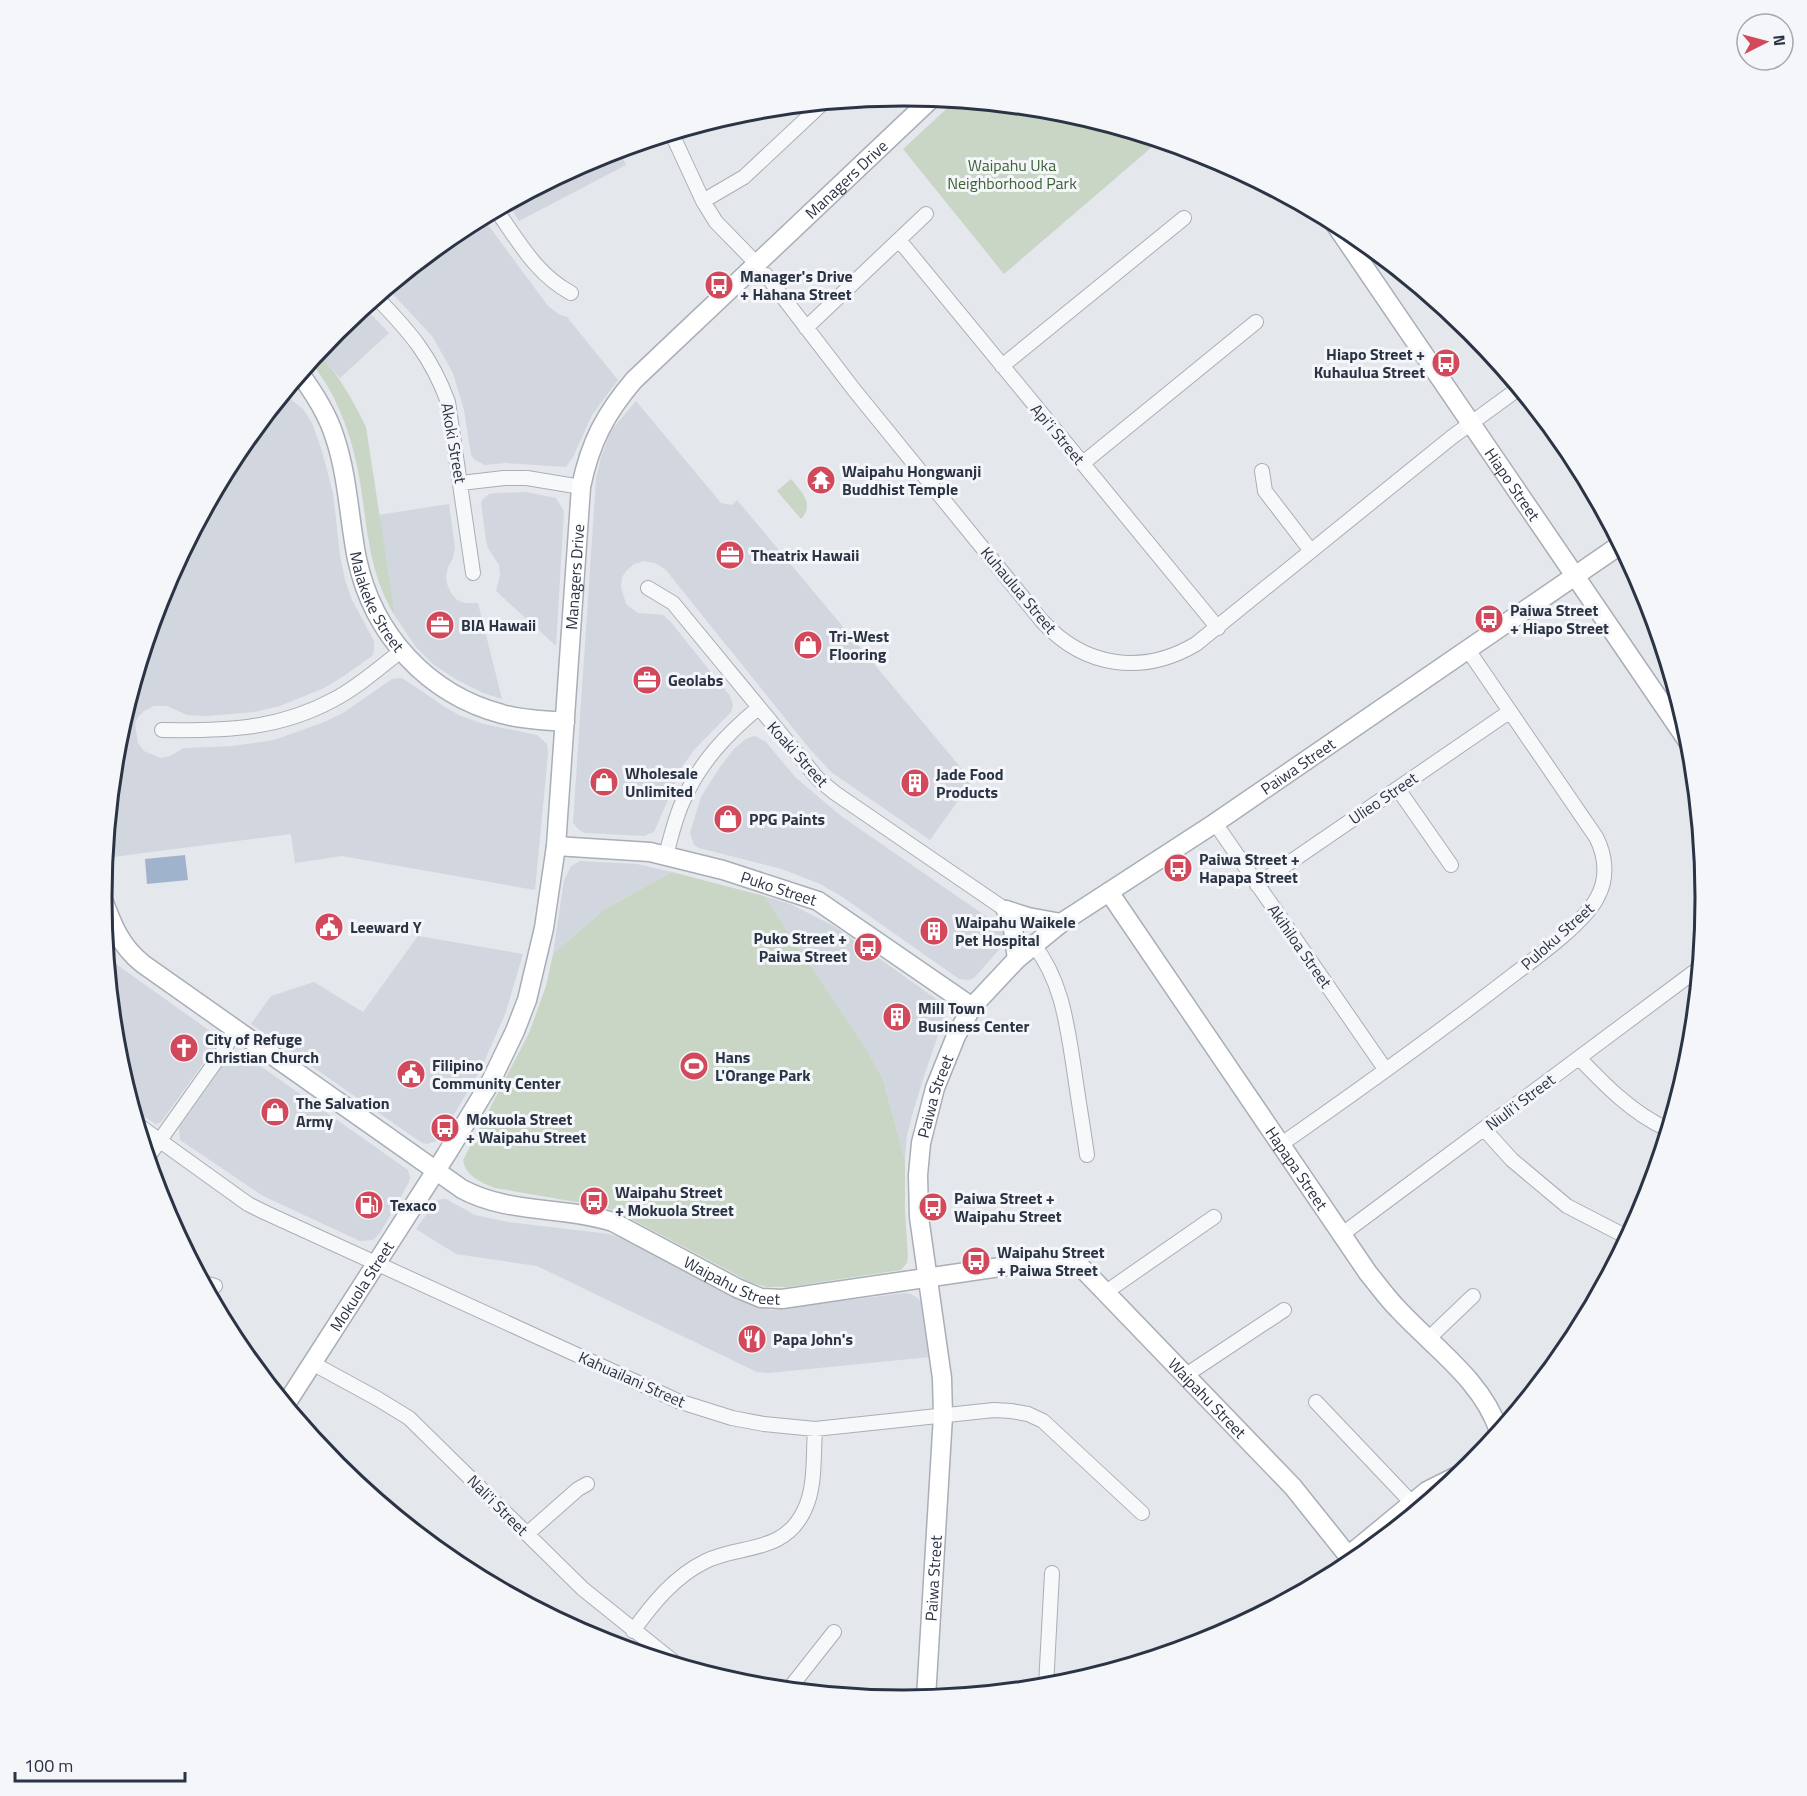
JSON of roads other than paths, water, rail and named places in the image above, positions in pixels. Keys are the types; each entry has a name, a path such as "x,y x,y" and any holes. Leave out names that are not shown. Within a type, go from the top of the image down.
{"street":[{"name":"Managers Drive","path":"436,1170 502,1061 527,1000 544,928 556,846 580,487 586,463 603,421 634,380 761,270 923,107"},
{"path":"703,201 744,177 814,112"},
{"name":"Kuhaulua Street","path":"675,141 703,201 723,232 761,270 1042,621 1064,642 1083,653 1100,659 1120,663 1145,662 1186,650 1218,628 1470,423 1513,393"},
{"path":"806,328 926,214"},
{"path":"501,217 538,268 553,283 571,293"},
{"path":"1002,366 1184,218"},
{"name":"Apiʻi Street","path":"899,240 1218,628"},
{"name":"Hiapo Street","path":"1349,244 1675,722"},
{"name":"Akoki Street","path":"382,303 424,350 448,402 474,573"},
{"path":"1083,463 1256,322"},
{"name":"Malakeke Street","path":"304,380 326,415 335,438 363,583 373,609 401,651 432,680 469,702 504,715 565,722"},
{"path":"1262,471 1265,491 1311,551"},
{"path":"461,483 527,478 580,487"},
{"name":"Paiwa Street","path":"927,1689 943,1416 938,1348 917,1194 921,1143 928,1112 944,1064 972,1007 1017,959 1061,923 1215,823 1614,549"},
{"name":"Koaki Street","path":"648,588 673,603 802,762 835,793 1006,910"},
{"name":"Puloku Street","path":"1280,1145 1538,956 1591,908 1602,889 1605,865 1602,847 1468,650"},
{"path":"162,730 239,730 261,727 294,717 335,700 401,651"},
{"path":"666,855 682,803 698,771 721,742 758,708"},
{"name":"Ulieo Street","path":"1257,885 1509,712"},
{"path":"1398,789 1451,865"},
{"name":"Akihiloa Street","path":"1215,823 1385,1069"},
{"name":"Puko Street","path":"556,846 666,855 723,870 818,901 972,1007"},
{"name":"Hapapa Street","path":"1109,892 1368,1273 1397,1308 1459,1370 1486,1401 1496,1423"},
{"path":"1006,910 1061,923"},
{"path":"1006,910 1013,929 1017,959"},
{"name":"Waipahu Street","path":"113,923 121,942 130,953 462,1189 491,1202 592,1215 612,1222 737,1288 761,1298 782,1299 1056,1260 1080,1266 1293,1487 1345,1555"},
{"path":"1033,944 1047,962 1061,998 1068,1029 1087,1155"},
{"name":"Niuli'i Street","path":"1341,1235 1691,975"},
{"path":"153,1150 226,1047 234,1029"},
{"path":"1579,1058 1618,1097 1634,1110 1661,1126"},
{"path":"1484,1129 1512,1160 1568,1206 1620,1233"},
{"name":"Kahuailani Street","path":"148,1132 248,1204 678,1401 705,1411 764,1424 815,1429 1011,1411 1028,1414 1043,1421 1142,1513"},
{"name":"Mokuola Street","path":"290,1398 436,1170"},
{"path":"1106,1292 1214,1217"},
{"path":"1428,1339 1473,1296"},
{"path":"1186,1376 1284,1310"},
{"name":"Nali'i Street","path":"312,1363 409,1418 599,1604 658,1650"},
{"path":"1316,1402 1412,1503"},
{"path":"633,1631 659,1598 674,1582 690,1570 718,1556 769,1544 793,1529 805,1510 810,1495 815,1429"},
{"path":"527,1534 578,1489 587,1484"},
{"path":"1405,1509 1427,1491"},
{"path":"1047,1676 1052,1573"},
{"path":"795,1682 834,1632"}],"water":[{"path":"185,855 188,880 147,884 145,859"}],"place":[{"name":"Manager's Drive + Hahana Street","path":"719,285"},
{"name":"Hiapo Street + Kuhaulua Street","path":"1446,363"},
{"name":"Waipahu Hongwanji Buddhist Temple","path":"821,480"},
{"name":"Theatrix Hawaii","path":"730,555"},
{"name":"Paiwa Street + Hiapo Street","path":"1489,619"},
{"name":"BIA Hawaii","path":"440,625"},
{"name":"Tri-West Flooring","path":"808,645"},
{"name":"Geolabs","path":"647,680"},
{"name":"Wholesale Unlimited","path":"604,782"},
{"name":"Jade Food Products","path":"915,783"},
{"name":"PPG Paints","path":"728,819"},
{"name":"Paiwa Street + Hapapa Street","path":"1178,868"},
{"name":"Leeward Y","path":"329,927"},
{"name":"Waipahu Waikele Pet Hospital","path":"934,931"},
{"name":"Puko Street + Paiwa Street","path":"868,947"},
{"name":"Mill Town Business Center","path":"897,1017"},
{"name":"City of Refuge Christian Church","path":"184,1048"},
{"name":"Hans L'Orange Park","path":"694,1066"},
{"name":"Filipino Community Center","path":"411,1074"},
{"name":"The Salvation Army","path":"275,1112"},
{"name":"Mokuola Street + Waipahu Street","path":"445,1128"},
{"name":"Waipahu Street + Mokuola Street","path":"594,1201"},
{"name":"Texaco","path":"369,1205"},
{"name":"Paiwa Street + Waipahu Street","path":"933,1207"},
{"name":"Waipahu Street + Paiwa Street","path":"976,1261"},
{"name":"Papa John's","path":"752,1339"}],"park label":[{"name":"Waipahu Uka Neighborhood Park","path":"1012,174"}]}
